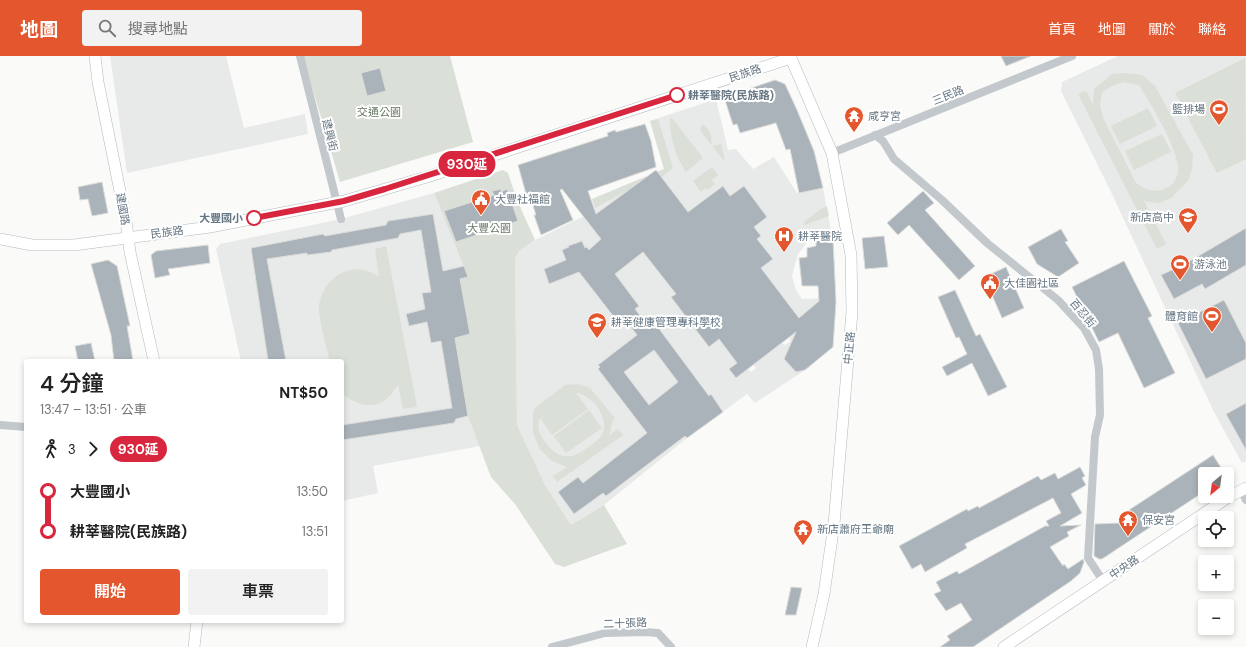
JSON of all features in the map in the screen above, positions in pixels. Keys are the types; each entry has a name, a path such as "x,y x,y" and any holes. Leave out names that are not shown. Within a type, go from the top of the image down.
{"street":[{"name":"建國路","path":"95,56 98,82 126,221 127,238 154,359"},
{"name":"建興街","path":"300,56 341,219"},
{"name":"三民路","path":"832,153 1072,56"},
{"name":"民族路","path":"0,239 32,246 74,245 210,227 336,203 430,176 791,57"},
{"name":"中正路","path":"791,57 832,153 851,255 852,312 834,524 824,594 812,647"},
{"name":"百忍街","path":"875,135 883,141 894,159 942,200 986,243 1058,300 1084,328 1096,350 1099,369 1100,415 1095,437 1088,558 1103,581"},
{"path":"0,425 24,427"},
{"name":"中央路","path":"1004,647 1103,581 1244,493"},
{"path":"194,647 197,623"},
{"name":"二十張路","path":"552,647 604,632 658,633 671,647"}],"shaded area":[{"path":"110,56 226,56 244,128 305,114 308,134 127,173"},
{"name":"新店高中","path":"1118,56 1246,56 1246,461 1242,463 1214,412 1111,192 1061,91 1062,82"},
{"name":"耕莘健康管理專科學校","path":"716,99 728,150 736,149 753,169 774,157 797,193 823,188 832,236 813,239 806,244 798,254 792,276 796,290 802,299 836,298 836,306 814,305 810,308 816,316 816,330 786,355 784,359 796,372 805,370 755,403 747,394 687,438 604,505 571,525 545,485 517,425 515,259 519,251 537,239 595,209 592,199 664,169 650,121","holes":["659,175 682,204 679,207 685,214 723,186 761,236 705,279 707,283 749,251 750,253 754,251 756,254 764,248 773,259 761,268 805,325 789,338 791,341 785,345 782,343 753,365 756,368 751,372 748,369 736,378 730,369 737,363 714,333 710,336 714,342 709,346 671,298 676,294 643,252 623,268 584,217 593,211 596,214 634,187 636,189 645,182 647,184"]},
{"name":"大豐國小","path":"434,193 468,277 460,279 470,334 455,338 468,416 480,446 373,466 378,493 344,501 344,359 241,359 216,249 220,244 341,219"}],"green space":[{"name":"交通公園","path":"303,56 450,56 473,142 340,182"},
{"name":"籃排場","path":"1245,58 1246,159 1217,173 1175,93"},
{"path":"1123,73 1142,75 1155,86 1193,155 1192,169 1188,181 1171,198 1159,203 1144,201 1166,244 1157,249 1078,94 1086,91 1093,104 1094,89 1112,74","holes":["1123,82 1139,85 1163,126 1177,160 1178,171 1173,183 1167,188 1157,191 1149,190 1136,183 1103,118 1100,104 1102,92 1112,86"]},
{"path":"1148,108 1157,126 1120,144 1111,126"},
{"path":"670,118 672,118 703,158 686,172 674,146"},
{"path":"658,119 673,168 661,178 658,174 595,208 592,199 664,169 650,121"},
{"path":"702,124 709,130 712,146 700,130"},
{"path":"1162,134 1171,152 1134,170 1125,151"},
{"path":"721,144 725,162 712,146"},
{"path":"712,167 718,175 712,180 715,184 707,190 706,188 701,192 693,181"},
{"name":"大豐公園","path":"503,170 508,173 517,200 535,240 519,251 515,259 517,425 545,485 571,525 604,505 627,544 564,567 555,564 515,504 491,477 468,416 455,338 470,334 460,279 468,277 434,193"},
{"path":"827,206 829,216 805,225 804,222"},
{"path":"386,246 417,407 403,409 398,385 385,400 375,405 365,405 355,402 344,394 344,359 330,359 319,311 324,290 334,278 349,270 357,269 367,271 379,277 375,249"},
{"path":"578,384 590,388 614,417 609,435 618,429 623,435 557,482 553,476 567,467 552,461 540,449 533,433 533,413 535,408 565,385","holes":["576,393 582,394 598,407 604,422 604,431 596,441 576,455 560,455 551,449 546,443 539,431 538,424 540,418 552,435 588,409"]},
{"path":"589,410 602,428 566,453 554,436"}],"building":[{"path":"1001,56 1031,56 1006,66"},
{"path":"380,68 386,91 367,96 361,73"},
{"path":"775,80 785,84 797,110 814,151 823,188 799,193 790,149 786,150 776,123 740,133 737,124 733,125 724,97"},
{"path":"645,124 651,141 656,167 588,191 596,214 656,170 688,212 723,186 730,196 744,186 767,217 754,227 761,236 757,239 773,259 761,268 799,318 819,301 818,286 802,286 799,258 807,257 807,248 816,246 816,239 833,239 836,302 833,347 805,370 796,372 784,359 796,332 736,378 729,369 737,363 719,339 709,347 671,297 676,294 643,252 615,274 639,306 635,309 648,326 654,322 709,396 711,394 723,412 687,438 685,436 606,496 603,493 574,514 558,492 578,477 583,483 647,433 598,369 600,367 598,365 637,335 627,322 621,326 579,272 549,284 544,269 566,260 562,250 582,241 585,248 587,247 589,250 601,239 562,189 560,190 573,220 541,235 534,215 536,215 533,206 528,201 518,165 608,136 607,133 615,130 616,132","holes":["654,350 678,382 649,405 624,372"]},
{"path":"102,182 108,213 92,216 88,199 80,200 78,187"},
{"name":"大豐社福館","path":"501,189 501,192 507,189 518,221 456,242 444,211 494,195 492,191"},
{"path":"923,191 934,203 925,210 975,266 959,280 909,225 898,235 887,223"},
{"path":"433,214 443,271 464,266 468,277 460,279 470,334 455,338 468,416 456,419 454,423 344,440 344,425 452,408 441,341 431,343 427,322 409,326 406,314 425,309 422,293 431,292 421,230 400,234 398,238 332,250 331,252 307,255 307,253 267,259 286,359 268,359 251,248 323,234 325,236 386,225 388,221"},
{"path":"1246,228 1246,265 1205,289 1202,284 1174,299 1161,275 1185,264"},
{"path":"1061,229 1068,241 1065,242 1079,263 1058,277 1037,264 1028,247"},
{"path":"884,236 888,267 865,269 862,238"},
{"path":"208,245 210,263 168,269 170,275 155,278 151,255 156,251"},
{"path":"108,260 117,266 130,326 127,326 133,359 114,359 111,335 91,264"},
{"path":"1124,261 1152,316 1148,318 1175,373 1144,388 1118,333 1099,342 1072,287"},
{"path":"1006,267 1024,308 1002,318 984,277"},
{"path":"955,290 976,336 980,334 1007,387 988,396 972,363 947,376 942,367 967,354 959,337 956,338 938,297"},
{"name":"體育館","path":"1224,300 1246,343 1246,359 1206,379 1178,323"},
{"path":"91,343 95,359 78,359 75,346"},
{"path":"1246,403 1246,450 1226,414"},
{"path":"1213,455 1221,467 1198,467 1198,496 1102,559 1094,556 1095,524 1120,523 1122,527 1135,519 1129,510"},
{"path":"1080,467 1085,476 1082,478 1086,485 1071,494 1082,513 1060,526 1081,525 1067,532 1069,536 1050,547 1063,566 1064,564 1068,569 1083,559 1084,562 1080,573 1071,581 973,647 940,647 950,640 947,636 972,620 961,603 946,611 934,594 941,591 936,582 957,571 959,574 1045,526 1049,526 1046,521 1061,513 1053,498 965,544 967,548 925,572 921,564 912,569 899,546 967,509 968,511 978,506 979,508 1038,476 1041,480 1055,473 1058,479"},
{"path":"791,587 802,588 796,615 785,615"}],"bus line":[{"name":"930延","path":"254,218 344,201 430,176 677,95"}],"place":[{"name":"耕莘醫院(民族路)","path":"677,95"},
{"name":"籃排場","path":"1219,126"},
{"name":"咸亨宮","path":"854,133"},
{"name":"大豐社福館","path":"481,216"},
{"name":"大豐國小","path":"254,218"},
{"name":"新店高中","path":"1188,234"},
{"name":"耕莘醫院","path":"784,253"},
{"name":"游泳池","path":"1180,281"},
{"name":"大佳園社區","path":"990,300"},
{"name":"體育館","path":"1212,333"},
{"name":"耕莘健康管理專科學校","path":"597,339"},
{"name":"保安宮","path":"1128,537"},
{"name":"新店蕭府王爺廟","path":"803,546"}]}
